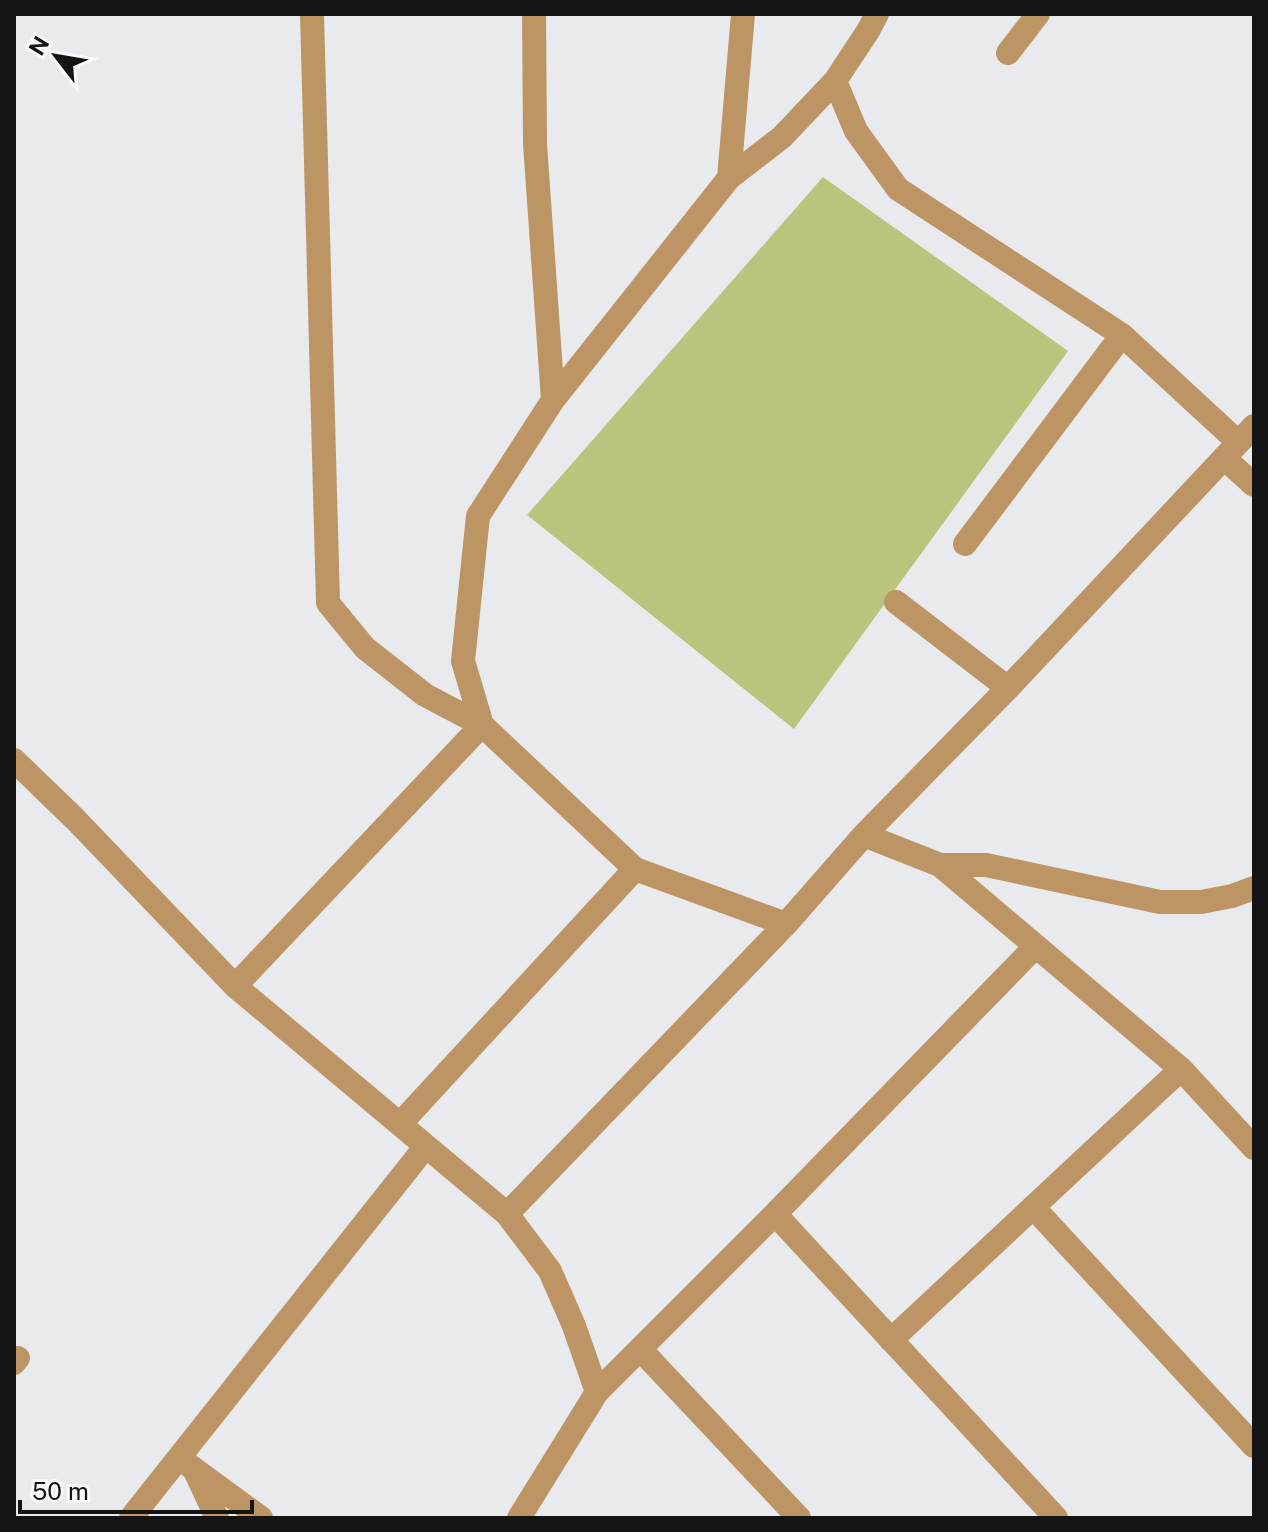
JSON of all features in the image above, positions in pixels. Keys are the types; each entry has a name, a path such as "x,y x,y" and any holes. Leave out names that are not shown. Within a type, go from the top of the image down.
{"street":[{"path":"312,14 328,603 365,648 425,695 482,725 635,869 786,924"},
{"path":"534,14 535,144 553,400"},
{"path":"729,178 743,14"},
{"path":"482,725 463,661 478,516 553,400 729,178 782,137 835,81 877,14"},
{"path":"1008,53 1038,14"},
{"path":"835,81 856,131 898,189 1122,335 1239,442 1254,485"},
{"path":"965,544 1122,335"},
{"path":"507,1214 786,924 864,835 1008,688 1239,442"},
{"path":"896,602 1008,688"},
{"path":"235,986 482,725"},
{"path":"14,760 235,986 507,1214 550,1271 574,1326 597,1392"},
{"path":"864,835 940,865 1181,1069 1254,1148"},
{"path":"940,865 986,865 1160,902 1201,902 1254,888"},
{"path":"400,1124 635,869"},
{"path":"519,1518 597,1392 1036,946"},
{"path":"891,1340 1181,1069"},
{"path":"131,1518 187,1464 426,1146"},
{"path":"1033,1207 1254,1446"},
{"path":"775,1214 1056,1518"},
{"path":"640,1349 799,1518"},
{"path":"187,1464 217,1518"},
{"path":"187,1464 261,1518"}],"green space":[{"path":"823,177 1068,351 794,729 527,515"}]}
